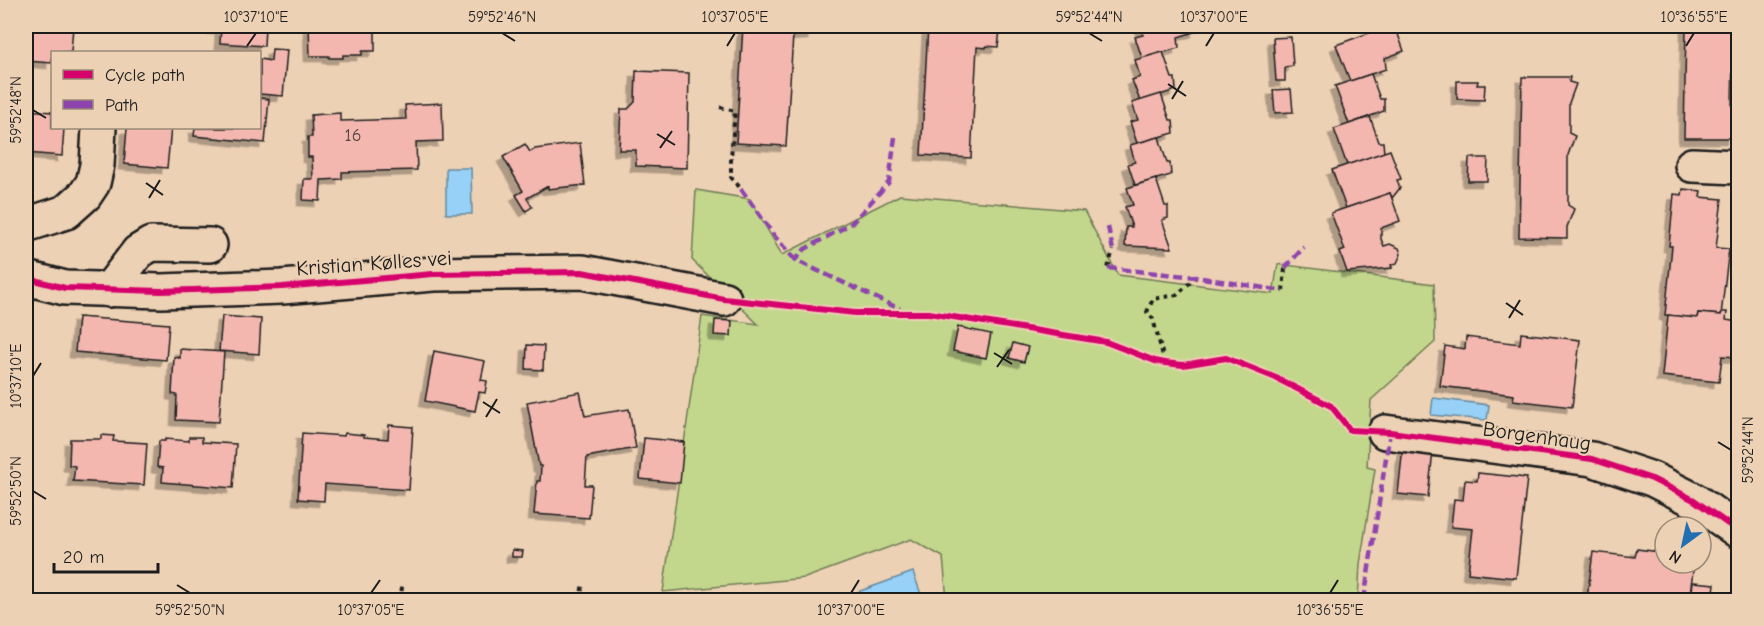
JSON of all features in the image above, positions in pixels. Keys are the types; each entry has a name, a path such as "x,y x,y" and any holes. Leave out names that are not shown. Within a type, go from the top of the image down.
{"street":[{"path":"26,225 66,212 85,195 93,183 98,165 99,129"},
{"path":"1692,165 1738,167"},
{"path":"109,290 138,252 151,244 210,245"},
{"name":"Kristian Kølles vei","path":"26,278 65,288 200,291 282,287 433,274 582,272 724,299"},
{"name":"Borgenhaug","path":"1385,432 1592,459 1663,484 1694,500 1738,531"}],"path":[{"path":"720,107 735,111 731,177 741,189"},
{"path":"1108,268 1113,250"},
{"path":"1283,291 1285,268"},
{"path":"1166,363 1153,319 1147,312 1153,299 1177,295 1196,277"},
{"path":"1155,361 1174,364"},
{"path":"580,600 583,583"},
{"path":"401,600 402,585"}],"green space":[{"path":"696,190 750,199 782,255 900,195 1084,211 1118,275 1273,294 1278,264 1434,284 1435,342 1371,400 1367,467 1375,469 1360,564 1358,600 947,600 943,557 911,539 805,578 663,592 702,316 758,324 692,260"}],"water":[{"path":"446,168 471,168 472,214 446,214"},
{"path":"1433,398 1489,405 1487,420 1431,415"},
{"path":"913,572 923,600 847,600 855,593"}],"building":[{"path":"29,26 73,26 71,51 51,51 51,63 26,61"},
{"path":"219,26 219,29 184,27"},
{"path":"221,26 265,26 264,46 220,43"},
{"path":"309,26 375,28 375,51 362,51 362,55 343,55 343,58 310,56"},
{"path":"743,26 814,26 813,34 793,35 786,146 736,143"},
{"path":"928,26 979,26 987,30 1000,30 998,47 977,47 971,158 921,155"},
{"path":"1140,26 1195,26 1197,31 1178,37 1179,48 1142,58 1135,37 1143,35"},
{"path":"1388,26 1395,26 1404,51 1385,58 1386,69 1350,81 1336,45"},
{"path":"1686,26 1734,26 1734,33 1738,35 1733,56 1732,107 1738,109 1738,112 1732,126 1732,138 1684,138"},
{"path":"1291,37 1293,66 1285,67 1285,81 1276,81 1273,38"},
{"path":"272,49 287,50 283,96 261,94 261,59 271,61"},
{"path":"1163,52 1172,78 1175,78 1176,90 1140,101 1132,80 1140,77 1135,60"},
{"path":"636,71 689,73 687,168 636,166 636,150 619,150 621,109 628,109 635,102"},
{"path":"1371,74 1380,99 1384,99 1384,111 1349,124 1335,86"},
{"path":"1522,77 1570,77 1569,82 1576,84 1569,103 1569,133 1575,136 1568,155 1568,205 1574,209 1567,227 1567,238 1519,237"},
{"path":"1457,81 1478,81 1477,85 1485,85 1484,100 1457,99"},
{"path":"1291,89 1293,112 1275,113 1273,90"},
{"path":"1161,94 1170,120 1173,120 1174,133 1137,143 1130,122 1138,120 1132,103"},
{"path":"261,98 269,99 265,143 194,136 195,129 261,129"},
{"path":"442,103 443,141 416,142 417,170 342,172 342,179 321,180 320,201 303,200 304,179 313,179 312,157 308,157 308,137 312,137 311,115 340,113 340,121 406,119 405,105"},
{"path":"26,110 51,112 51,129 64,129 62,156 26,153"},
{"path":"1370,117 1379,142 1383,142 1384,153 1347,165 1334,129"},
{"path":"127,129 171,129 167,168 124,164"},
{"path":"1159,137 1167,163 1170,163 1171,175 1135,185 1128,164 1135,162 1130,145"},
{"path":"580,143 585,185 548,189 548,186 527,198 532,207 526,211 516,195 523,191 503,157 525,144 530,152 535,149"},
{"path":"1390,150 1401,179 1397,180 1400,188 1392,198 1390,193 1346,208 1332,170"},
{"path":"1469,158 1488,158 1487,181 1468,181"},
{"path":"1156,179 1165,206 1168,206 1168,218 1162,220 1172,248 1125,246 1126,227 1132,227 1125,207 1133,205 1127,188"},
{"path":"1683,189 1701,191 1700,197 1722,199 1716,248 1729,249 1721,315 1698,313 1697,318 1665,315 1672,246 1669,246 1674,194 1682,195"},
{"path":"1390,193 1400,221 1381,228 1381,239 1384,246 1390,244 1399,248 1401,254 1397,263 1391,265 1392,268 1347,272 1340,252 1345,250 1331,213"},
{"path":"1722,312 1727,312 1726,320 1737,322 1738,357 1722,356 1719,382 1662,376 1668,315 1697,318 1698,313 1721,315"},
{"path":"222,316 261,319 259,354 219,351"},
{"path":"78,317 169,324 166,360 75,352"},
{"path":"715,320 732,321 731,336 714,335"},
{"path":"958,327 991,334 986,358 953,351"},
{"path":"1521,333 1580,340 1572,407 1513,400 1514,395 1440,386 1445,346 1465,349 1466,337 1520,344"},
{"path":"1013,343 1028,347 1024,362 1009,358"},
{"path":"527,345 544,346 543,370 526,369"},
{"path":"180,349 224,352 219,422 176,420 177,395 172,394 174,357 180,358"},
{"path":"434,351 485,361 481,380 487,381 485,393 479,392 475,411 425,401"},
{"path":"580,392 585,416 629,409 636,448 587,457 585,485 592,485 589,518 534,514 541,466 539,466 527,402"},
{"path":"389,425 413,427 409,490 325,484 324,501 298,499 302,433 344,436 345,433 388,439"},
{"path":"101,435 114,436 113,441 147,443 144,485 73,481 75,466 69,465 70,439 101,439"},
{"path":"189,437 202,437 202,442 236,444 233,488 162,482 163,468 157,467 159,441 165,441 165,439 189,441"},
{"path":"644,438 684,442 680,483 640,479"},
{"path":"26,440 31,440 28,483 26,483"},
{"path":"1403,447 1433,451 1428,497 1398,494"},
{"path":"1478,473 1527,478 1516,578 1468,573 1473,529 1451,527 1454,499 1463,500 1465,480 1477,481"},
{"path":"1637,549 1653,551 1653,575 1692,575 1689,600 1587,599 1593,552 1635,557"},
{"path":"512,550 523,551 522,557 512,557"},
{"path":"1693,582 1715,584 1713,600 1691,600"}],"marked path":[{"path":"895,137 889,182 852,223 805,249 795,260 900,309"},
{"path":"741,189 776,238 795,260"},
{"path":"1108,227 1113,250"},
{"path":"1285,268 1304,247"},
{"path":"1108,268 1196,277 1283,291"},
{"path":"1364,600 1390,432"}],"cycle path":[{"path":"26,278 65,288 161,291 282,287 433,274 582,272 724,299 855,313 929,313 1106,342 1165,363 1183,365 1226,358 1276,378 1331,406 1350,430 1390,432 1592,459 1652,479 1694,500 1738,531"}]}
